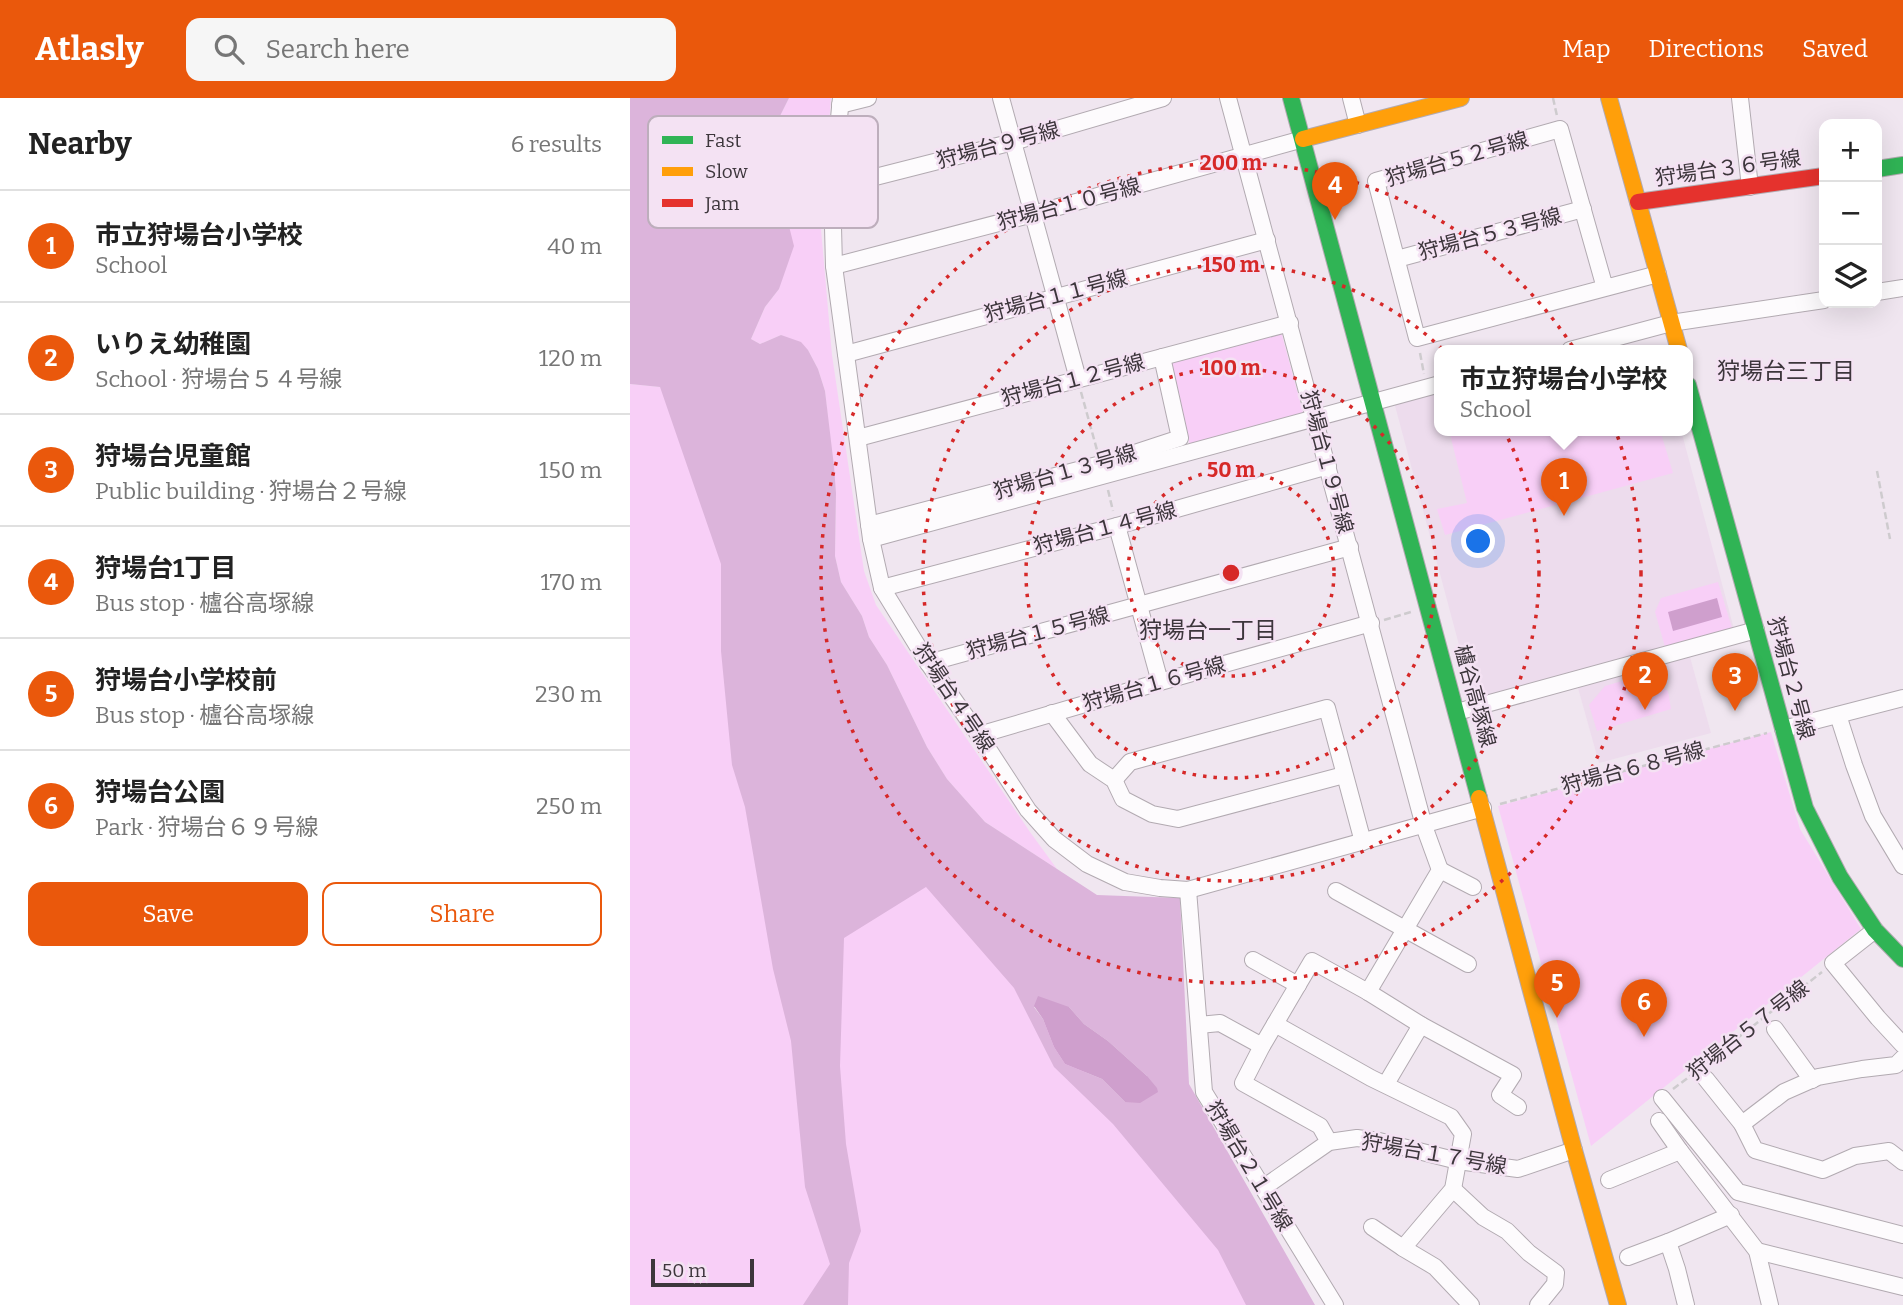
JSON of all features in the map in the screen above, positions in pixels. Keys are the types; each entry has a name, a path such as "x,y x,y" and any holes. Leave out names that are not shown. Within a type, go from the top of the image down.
{"street":[{"path":"841,102 868,98"},
{"path":"1001,98 1078,379"},
{"name":"狩場台９号線","path":"878,176 1013,142 1163,98"},
{"name":"狩場台１９号線","path":"1228,98 1424,826 1440,870"},
{"name":"櫨谷高塚線","path":"1291,98 1618,1305"},
{"path":"1351,98 1358,125"},
{"path":"1303,139 1461,98"},
{"path":"1609,98 1678,345"},
{"path":"1740,98 1750,187"},
{"name":"狩場台５２号線","path":"1417,338 1376,181 1560,129 1605,288"},
{"name":"狩場台１０号線","path":"834,266 1303,139"},
{"path":"1882,168 1903,165"},
{"name":"狩場台３６号線","path":"1638,202 1819,177"},
{"name":"狩場台５３号線","path":"1396,259 1583,209"},
{"name":"狩場台４号線","path":"833,228 834,266 870,532 882,588 928,663 1028,810 1054,839 1087,864 1125,882 1188,890 1483,808"},
{"name":"狩場台１１号線","path":"846,354 1267,240"},
{"path":"1417,338 1658,274"},
{"path":"1882,291 1903,288"},
{"path":"1589,345 1671,323 1819,301"},
{"name":"狩場台１２号線","path":"858,439 1290,323"},
{"name":"狩場台１３号線","path":"870,532 1103,470 1180,438 1162,356"},
{"path":"1103,470 1315,418 1433,385"},
{"name":"狩場台２号線","path":"1693,403 1805,808 1840,877 1875,930 1903,959"},
{"name":"狩場台１４号線","path":"882,588 1117,526 1328,466"},
{"path":"1117,526 1160,682"},
{"name":"狩場台１５号線","path":"928,663 1350,547"},
{"name":"狩場台１６号線","path":"979,735 1371,623"},
{"path":"1457,712 1756,630"},
{"path":"1783,729 1903,698"},
{"path":"1114,780 1130,762 1327,708 1363,842"},
{"path":"1052,713 1090,764 1114,780 1123,799 1152,814 1178,819 1345,775"},
{"path":"1838,715 1873,816 1903,866"},
{"path":"1368,992 1440,870 1473,887"},
{"name":"狩場台２１号線","path":"1188,890 1204,1092 1335,1305"},
{"path":"1336,891 1468,964"},
{"path":"1875,930 1833,963 1903,1045"},
{"path":"1253,960 1298,985"},
{"path":"1329,1142 1320,1126 1243,1083 1312,961 1513,1075 1500,1095 1518,1107"},
{"path":"1199,1025 1220,1023 1262,1046"},
{"path":"1275,1024 1371,1078 1451,1118 1463,1134 1453,1189 1403,1248"},
{"path":"1386,1084 1421,1025"},
{"path":"1775,1029 1812,1080"},
{"path":"1742,1124 1784,1092 1812,1080 1896,1065 1903,1058"},
{"path":"1706,1079 1742,1124 1755,1150 1823,1170 1855,1156 1889,1152 1903,1162"},
{"path":"1662,1098 1738,1192 1903,1235"},
{"path":"1659,1121 1757,1251 1770,1305"},
{"name":"狩場台１７号線","path":"1263,1188 1329,1142 1357,1138 1458,1161 1518,1169 1574,1150"},
{"path":"1609,1180 1679,1151"},
{"path":"1453,1189 1483,1217 1507,1231 1529,1253 1556,1273 1555,1284 1538,1305"},
{"path":"1628,1257 1731,1214"},
{"path":"1372,1227 1435,1266 1471,1305"},
{"path":"1668,1242 1678,1269 1686,1305"},
{"path":"1757,1251 1903,1287"}],"path":[{"path":"1417,338 1433,385"},
{"path":"1078,379 1117,526"},
{"path":"1877,471 1890,539"},
{"path":"1371,623 1429,608"},
{"name":"狩場台６８号線","path":"1483,808 1783,729"},
{"name":"狩場台５７号線","path":"1662,1098 1833,963"}],"shaded area":[{"path":"630,98 789,98 780,116 648,116 648,228 790,228 794,246 779,289 765,307 751,339 760,344 781,335 801,342 818,369 825,391 834,466 835,556 841,582 862,616 869,637 887,665 927,747 947,779 985,822 1097,895 1180,898 1189,1084 1315,1305 1246,1305 1218,1250 1113,1124 1054,1067 1014,988 926,887 844,938 840,1066 846,1144 861,1231 849,1263 848,1305 803,1305 830,1264 805,1187 791,1041 773,969 745,807 732,765 721,651 721,564 660,387 630,384","holes":["1034,1007 1069,1007 1084,1024 1108,1041 1147,1076 1125,1102 1102,1079 1065,1064 1054,1047 1043,1019"]},
{"path":"789,98 831,98 830,116 780,116"},
{"path":"788,228 821,228 832,355 864,571 876,605 1057,869 985,822 947,779 927,747 887,665 869,637 862,616 841,582 835,556 836,493 825,391 818,369 808,350 781,335 760,344 751,339 765,307 779,289"},
{"path":"1280,328 1304,416 1190,446 1166,358"},
{"path":"630,384 660,387 926,880 1149,1149 1260,1305 630,1305"},
{"path":"1434,392 1434,436 1683,436 1734,629 1474,701 1394,402"},
{"path":"1450,436 1662,436 1673,473 1445,535 1437,509 1467,503"},
{"path":"1718,582 1732,628 1665,647 1655,612 1661,598"},
{"path":"1717,598 1722,617 1673,631 1668,612"},
{"path":"1690,657 1711,733 1599,763 1578,688"},
{"path":"1643,675 1668,691 1671,709 1597,731 1589,705 1605,686"},
{"path":"1771,732 1800,829 1861,929 1591,1146 1498,806"},
{"path":"1038,996 1069,1007 1084,1024 1108,1041 1147,1076 1158,1092 1140,1103 1125,1102 1102,1079 1065,1064 1034,1006"}],"traffic: fast":[{"path":"1291,98 1479,798"},
{"path":"1882,168 1903,165"},
{"path":"1693,403 1805,808 1840,877 1875,930 1903,959"}],"traffic: slow":[{"path":"1303,139 1461,98"},
{"path":"1609,98 1678,345"},
{"path":"1479,798 1618,1305"}],"traffic: jam":[{"path":"1638,202 1819,177"}],"place":[{"name":"狩場台1丁目","path":"1335,220"},
{"name":"市立狩場台小学校","path":"1564,516"},
{"name":"いりえ幼稚園","path":"1645,710"},
{"name":"狩場台児童館","path":"1735,711"},
{"name":"狩場台小学校前","path":"1557,1018"},
{"name":"狩場台公園","path":"1644,1037"}],"district":[{"name":"狩場台三丁目","path":"1786,371"},
{"name":"狩場台一丁目","path":"1208,630"}]}
